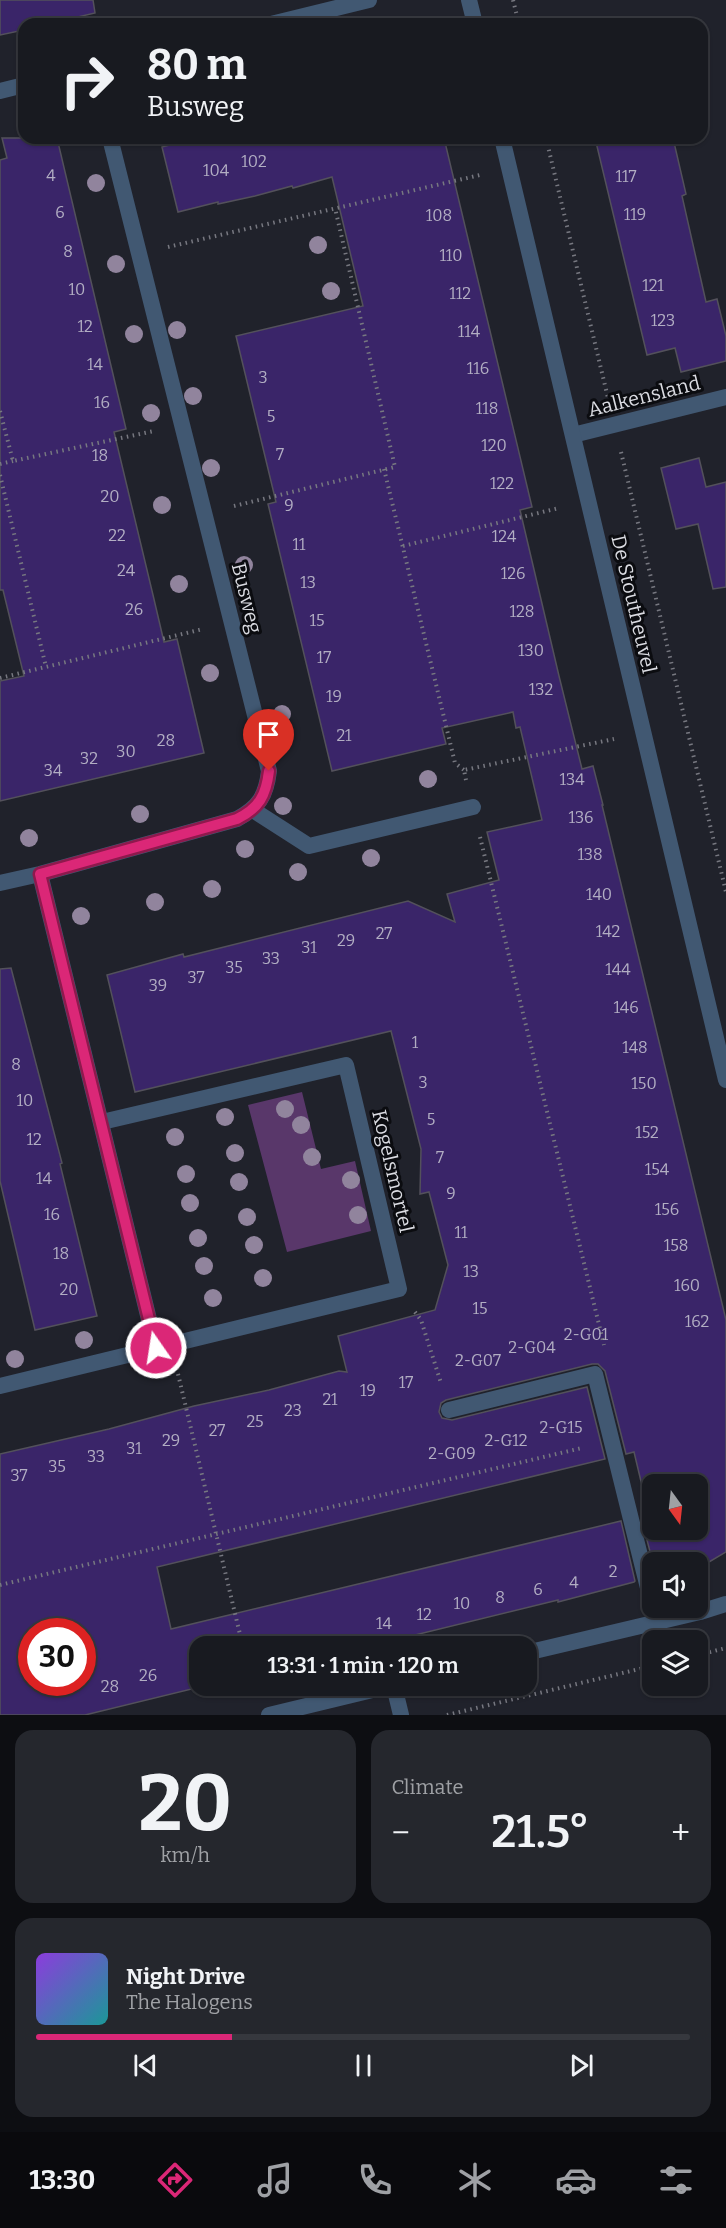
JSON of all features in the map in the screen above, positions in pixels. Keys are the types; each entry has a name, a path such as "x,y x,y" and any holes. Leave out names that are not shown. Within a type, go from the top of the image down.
{"street":[{"path":"296,18 369,0"},
{"path":"469,0 474,18"},
{"path":"0,91 18,86"},
{"name":"Busweg","path":"111,144 269,771 268,785 254,810"},
{"name":"De Stoutheuvel","path":"503,144 726,1080"},
{"name":"Aalkensland","path":"573,435 726,397"},
{"path":"0,883 237,819 254,810 309,846 473,807"},
{"path":"40,874 102,1122 164,1346"},
{"name":"Kogelsmortel","path":"102,1122 346,1065 399,1289"},
{"path":"0,1386 399,1289"},
{"path":"449,1410 595,1374 642,1563"},
{"path":"708,1606 726,1604"},
{"path":"537,1649 642,1616"},
{"path":"269,1715 348,1696"},
{"path":"396,1696 401,1715"}],"path":[{"path":"513,0 518,18"},
{"name":"De Stoutheuvel","path":"547,144 726,892"},
{"path":"138,254 509,168"},
{"path":"204,513 395,467 335,208"},
{"path":"0,411 13,460"},
{"path":"0,464 181,425"},
{"path":"384,469 455,763 464,770 605,1352 595,1374"},
{"path":"0,475 45,667"},
{"path":"402,546 588,501"},
{"path":"0,678 231,622"},
{"path":"464,770 643,733"},
{"path":"399,1289 421,1320 449,1410"},
{"path":"164,1346 217,1534 240,1636"},
{"path":"0,1585 612,1441"},
{"path":"708,1652 726,1648"},
{"path":"447,1715 642,1668"}],"shaded area":[{"path":"302,1092 321,1169 355,1161 371,1231 287,1252 248,1105"}],"building":[{"path":"0,0 93,0 95,13 74,18 18,18 18,31 0,35"},
{"path":"2,138 18,138 18,144 58,144 126,429 114,432 164,642 177,639 204,753 0,801 0,681 24,676 3,590 0,590 0,160 7,158"},
{"path":"173,144 445,144 532,507 520,510 559,676 582,769 593,766 726,1320 726,1552 708,1563 708,1552 650,1552 647,1540 708,1540 708,1474 642,1474 642,1486 634,1452 626,1454 605,1371 598,1364 592,1364 446,1400 441,1403 439,1412 442,1418 452,1420 587,1387 605,1459 157,1567 171,1629 621,1521 634,1582 411,1636 189,1636 189,1690 85,1715 0,1715 0,1454 269,1390 339,1371 347,1372 338,1336 435,1310 448,1265 429,1192 420,1194 421,1149 391,1031 135,1092 107,975 183,954 184,957 408,901 455,922 447,894 499,880 487,832 542,820 520,727 516,728 513,712 442,728 446,744 332,771 268,504 276,502 236,336 363,306 332,177 293,188 292,186 218,204 218,202 178,212 162,147"},
{"path":"596,144 674,144 686,194 682,196 706,302 717,299 726,336 726,361 681,372 675,348 647,355"},
{"path":"699,458 706,487 726,482 726,587 713,589 698,524 676,529 661,468"},
{"path":"11,968 62,1163 60,1164 97,1316 35,1330 0,1181 0,969"}],"route":[{"path":"156,1348 40,874 237,819 254,810 268,785 269,771"}]}
